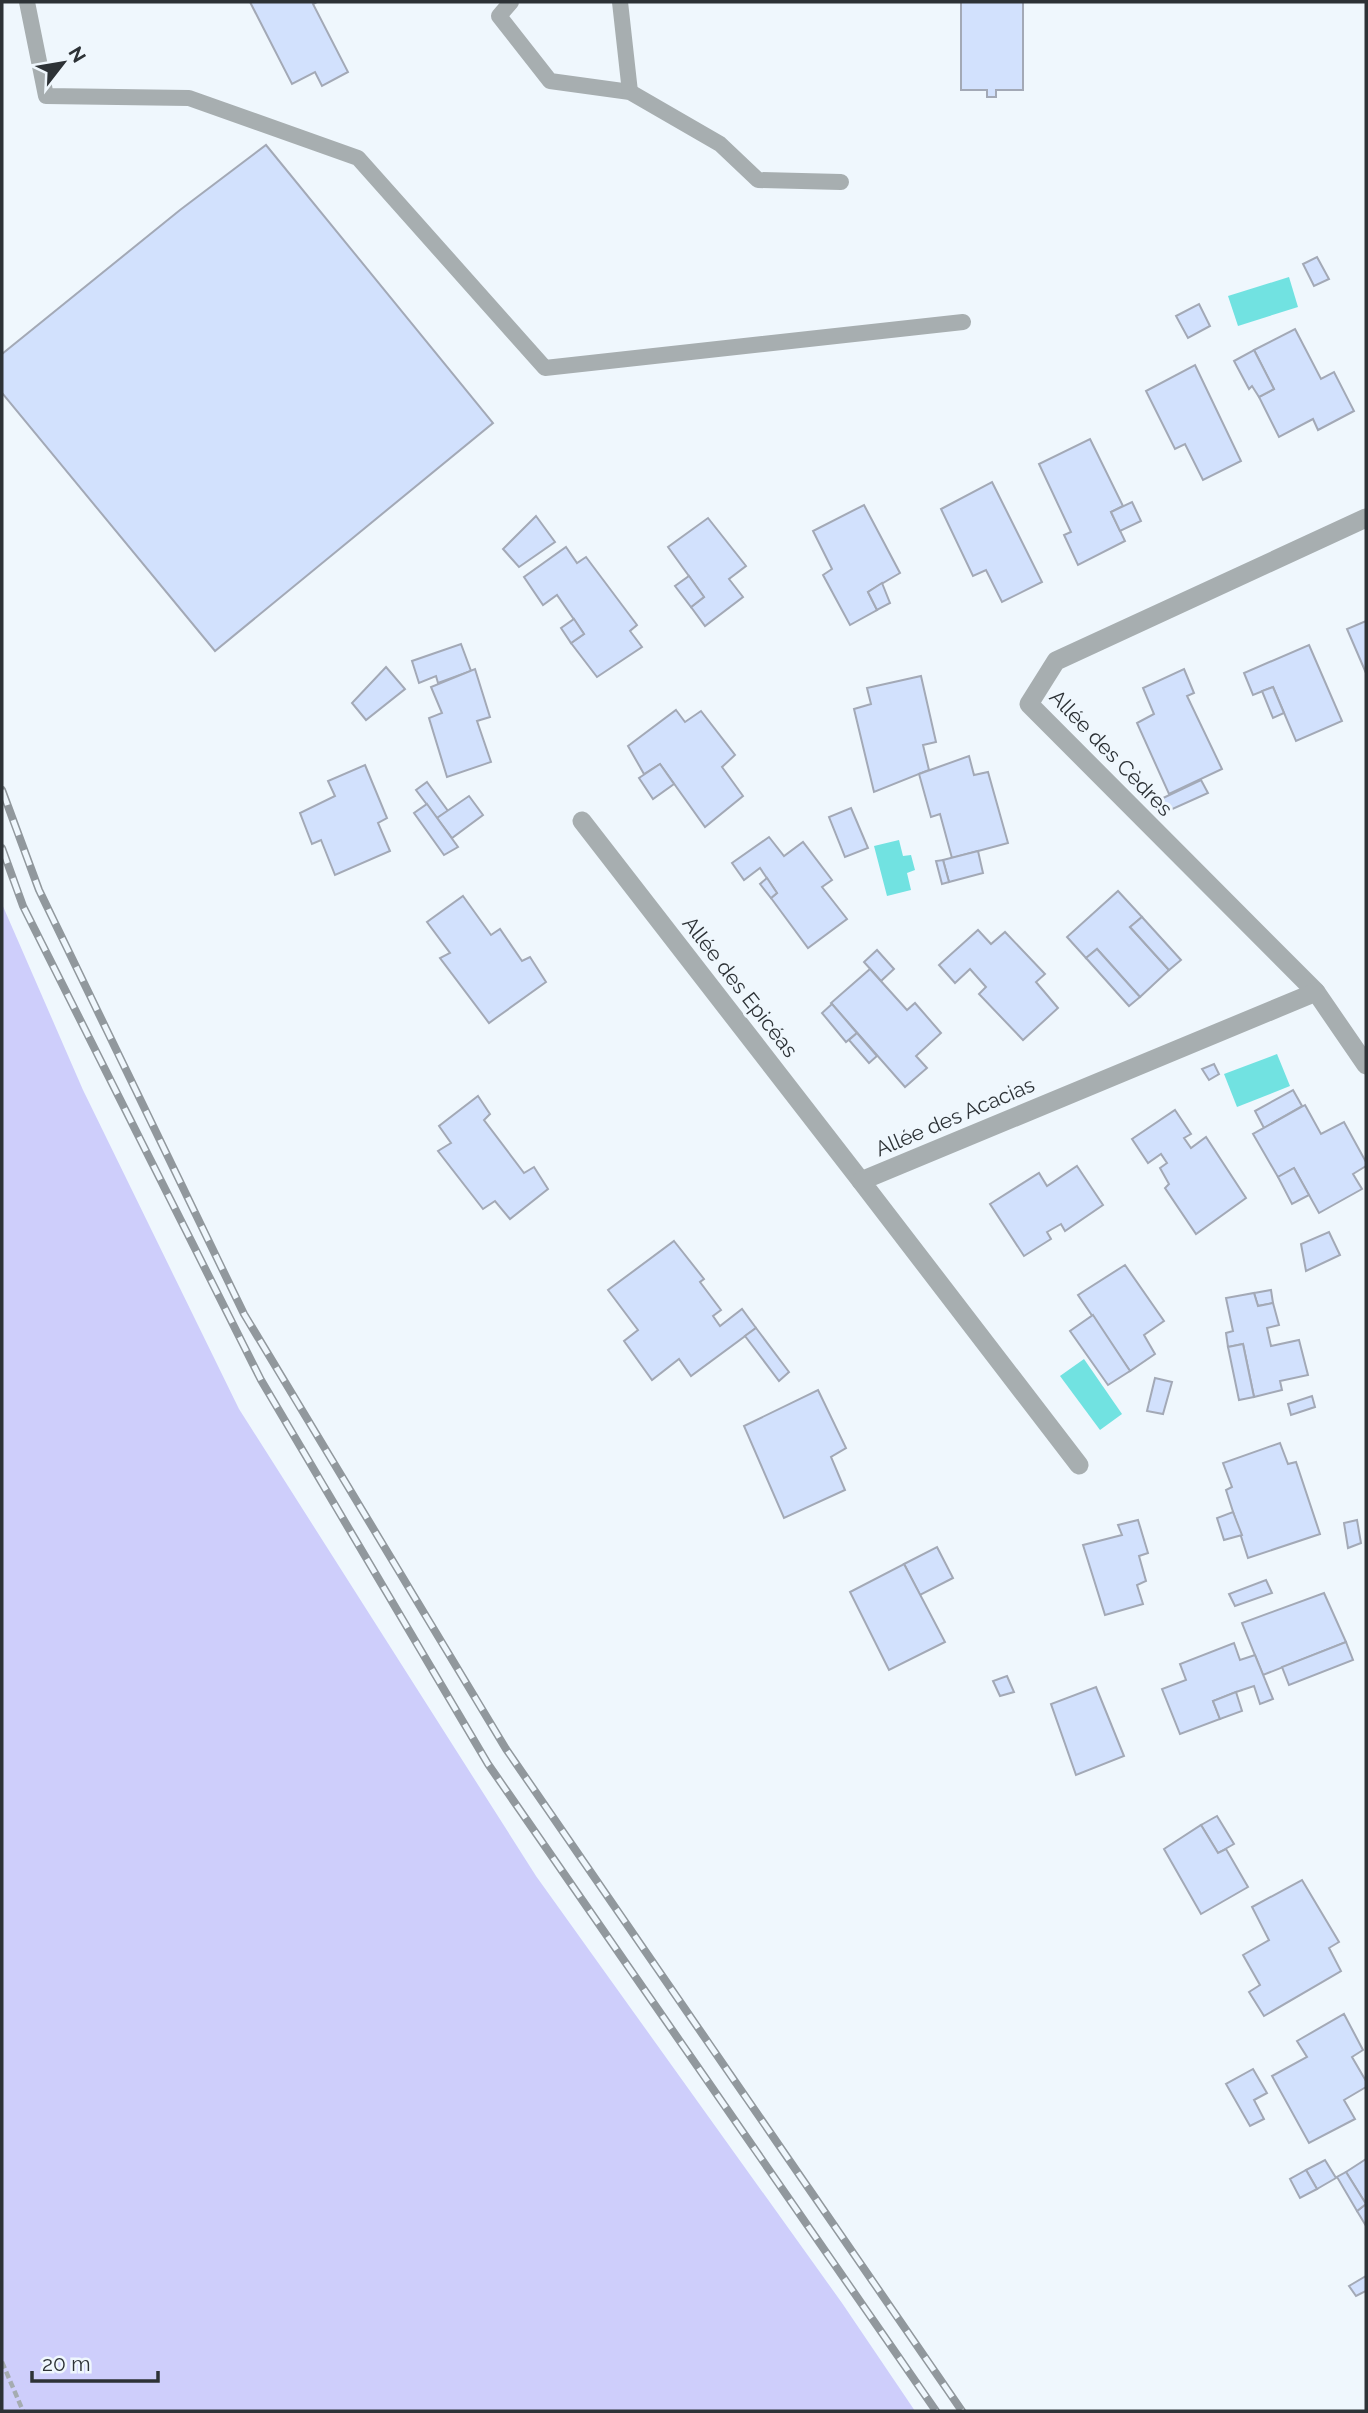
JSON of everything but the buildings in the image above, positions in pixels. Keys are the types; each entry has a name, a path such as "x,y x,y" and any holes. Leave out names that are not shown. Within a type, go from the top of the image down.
{"street":[{"name":"Allée des Cèdres","path":"1316,992 1030,704 1056,662 1366,518"},
{"name":"Allée des Epicéas","path":"582,821 861,1181"},
{"path":"1316,992 1366,1065"},
{"name":"Allée des Acacias","path":"1079,1465 861,1181 1316,992"}],"lane":[{"path":"27,2 46,96 189,99 358,158 545,368 963,322"},
{"path":"511,2 499,16 550,81 630,92 720,144 758,180 841,182"},
{"path":"620,2 630,92"}],"path":[{"path":"2,2362 23,2411"}],"shaded area":[{"path":"1289,277 1298,307 1238,326 1228,296"},
{"path":"899,840 903,856 911,855 915,870 907,873 911,890 887,896 874,846"},
{"path":"2,904 83,1090 239,1409 536,1876 842,2303 915,2411 2,2411"},
{"path":"1277,1054 1290,1086 1237,1107 1224,1074"},
{"path":"1084,1359 1122,1414 1100,1430 1060,1376"}],"railway":[{"path":"2,790 39,890 244,1314 506,1749 962,2411"},
{"path":"2,848 23,906 261,1380 488,1764 936,2411"}]}
